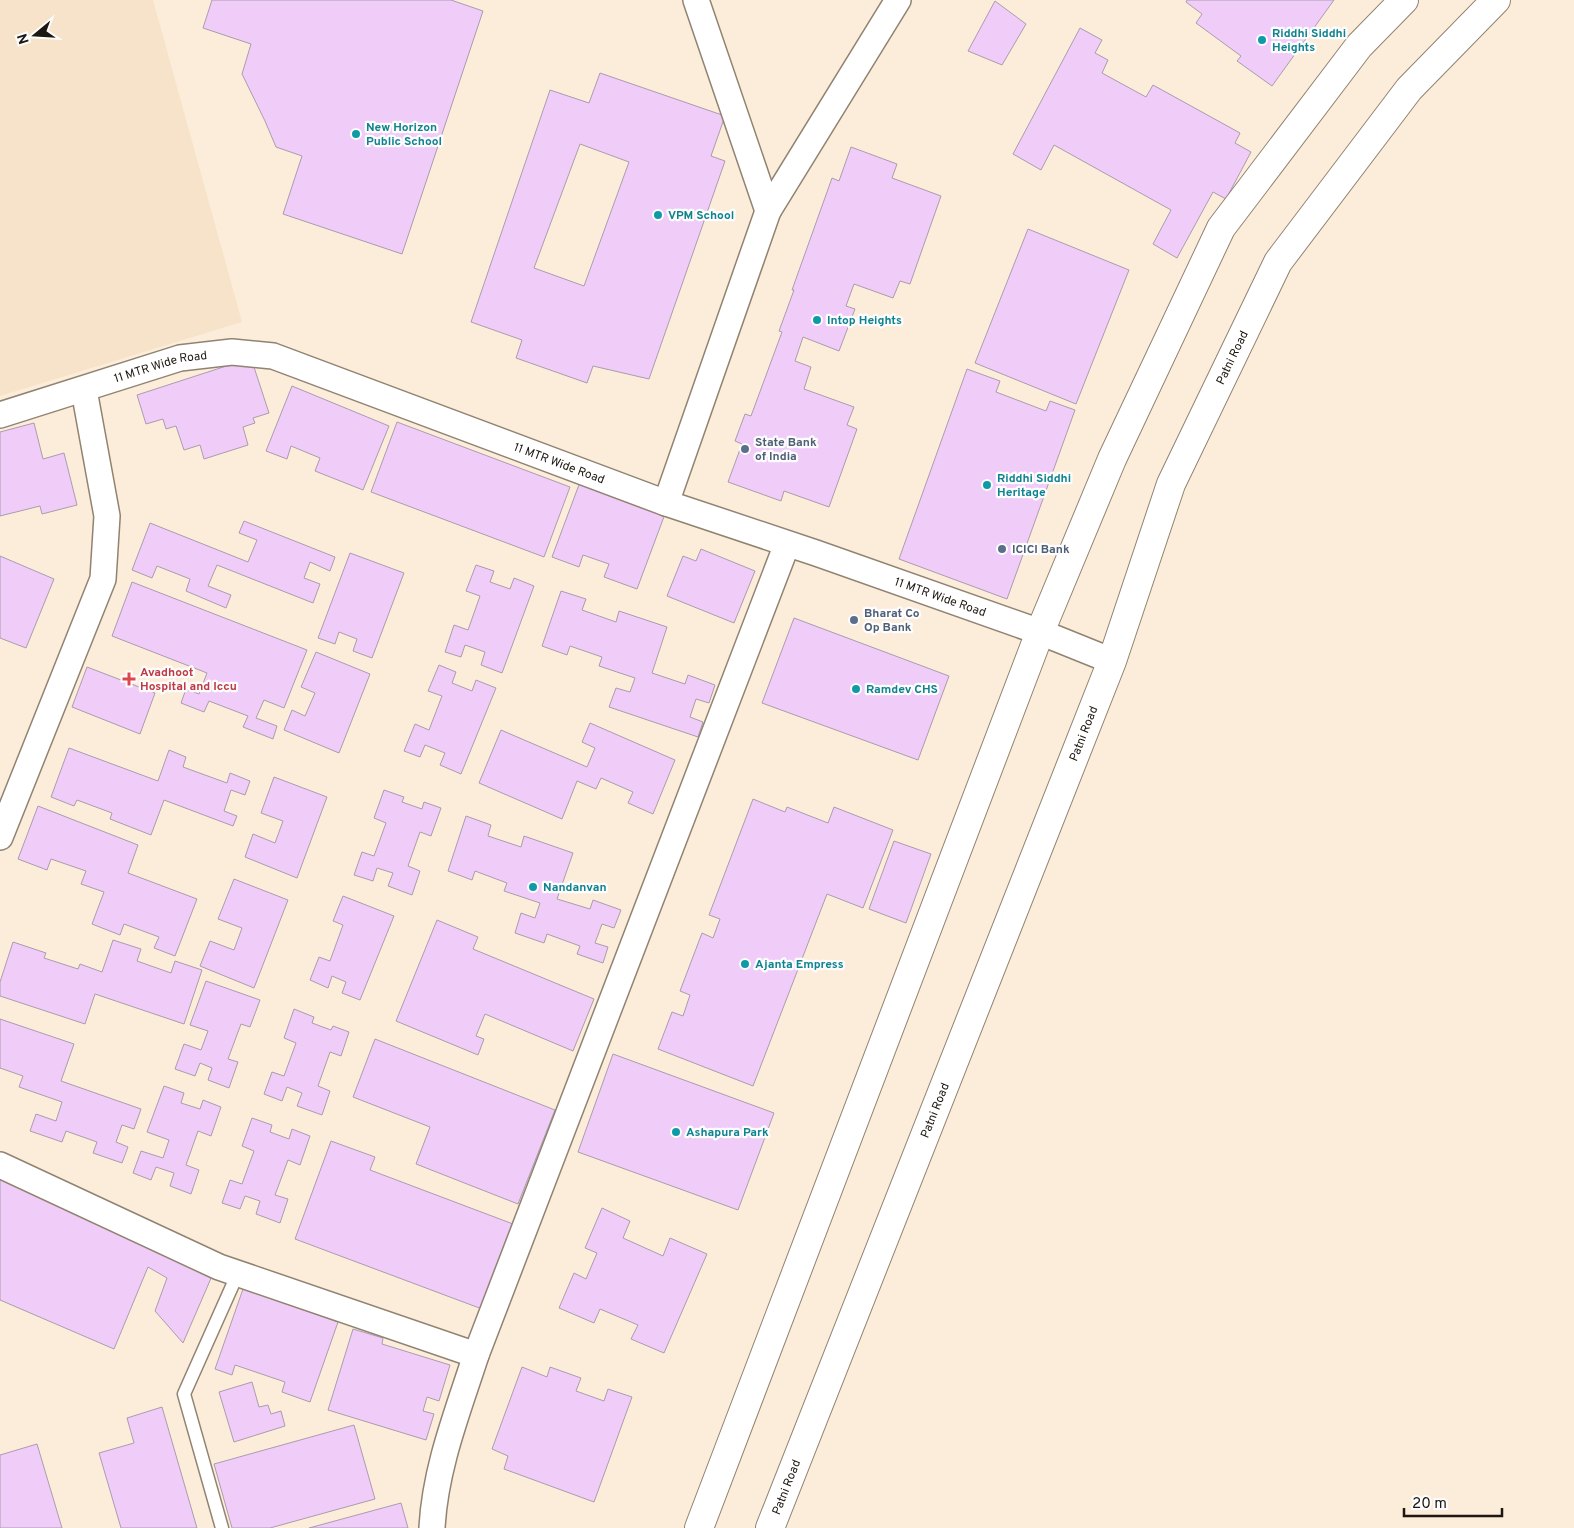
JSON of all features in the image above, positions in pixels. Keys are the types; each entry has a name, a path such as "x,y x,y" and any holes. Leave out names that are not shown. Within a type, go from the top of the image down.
{"main road":[{"path":"699,1528 1040,632 1112,459 1221,228 1360,46 1404,0"},
{"name":"Patni Road","path":"770,1528 1112,661 1172,484 1278,262 1409,89 1496,0"}],"street":[{"path":"696,0 768,211"},
{"path":"666,503 768,211 898,0"},
{"name":"11 MTR Wide Road","path":"0,415 84,390 180,358 232,352 273,356 666,503 816,553 1040,632 1112,661"},
{"path":"0,837 103,579 107,516 84,390"},
{"path":"432,1528 434,1502 443,1459 476,1355 787,544"},
{"path":"0,1165 219,1267 476,1355"}],"lane":[{"path":"222,1528 184,1394 238,1274"}],"shaded area":[{"path":"0,0 153,0 242,322 0,396"}],"building":[{"name":"New Horizon Public School","path":"212,0 451,0 483,11 402,254 283,214 302,156 276,147 242,74 251,44 203,28"},
{"name":"Riddhi Siddhi Heights","path":"1187,0 1334,0 1272,86 1237,61 1241,56 1196,23 1202,14 1186,2"},
{"path":"995,1 1026,24 1002,65 968,51"},
{"path":"1080,28 1102,40 1095,53 1108,60 1102,73 1146,97 1153,85 1240,133 1235,143 1251,152 1226,199 1213,192 1177,258 1153,244 1171,210 1054,145 1041,170 1013,154"},
{"name":"VPM School","path":"600,73 725,116 711,156 725,161 649,379 593,366 587,383 516,358 522,340 471,322 550,90 589,103","holes":["580,144 629,162 584,286 534,268"]},
{"name":"Intop Heights","path":"851,147 897,164 892,178 941,196 910,284 900,281 893,298 854,284 846,306 855,309 839,351 803,337 795,361 811,367 804,389 854,407 847,425 857,429 829,507 784,491 781,501 728,482 742,444 735,441 745,414 751,416 782,332 779,331 794,290 792,290 832,178 839,181"},
{"path":"1028,229 1129,270 1076,404 975,363"},
{"path":"251,358 269,413 253,418 255,423 243,427 248,445 204,459 200,445 184,450 176,426 166,429 163,419 146,424 137,395"},
{"name":"Riddhi Siddhi Heritage","path":"967,369 1000,381 996,392 1046,411 1050,401 1075,410 1007,599 899,559"},
{"path":"292,386 389,426 363,490 315,471 320,458 291,446 287,459 266,451"},
{"path":"397,422 570,487 544,557 371,492"},
{"path":"34,423 43,459 64,453 77,505 42,514 40,506 0,516 0,432"},
{"path":"580,482 665,514 637,589 604,577 609,564 583,555 579,567 552,557"},
{"path":"244,521 335,557 330,571 310,562 304,578 320,584 313,603 217,565 208,586 231,595 226,608 186,591 190,579 157,566 152,578 132,570 150,523 248,562 257,540 239,533"},
{"path":"701,549 755,571 734,623 667,596 683,556 696,561"},
{"path":"350,553 404,573 372,658 353,651 357,639 339,632 335,644 318,638"},
{"path":"0,556 54,579 26,648 0,638"},
{"path":"476,565 494,571 490,582 510,589 514,578 534,586 502,673 481,665 485,652 465,645 461,657 445,652 454,625 468,630 480,596 466,591"},
{"path":"132,582 307,650 284,708 264,700 256,718 277,726 273,739 243,727 248,716 209,701 204,712 181,703 186,689 199,694 207,673 112,636"},
{"path":"561,591 586,599 582,610 616,622 619,611 667,627 652,673 685,684 688,675 715,685 709,703 696,699 690,717 703,722 698,737 609,707 616,688 630,692 635,678 599,666 602,657 570,646 567,655 542,646"},
{"name":"Ramdev CHS","path":"794,618 949,676 918,760 762,703"},
{"path":"316,652 370,674 339,753 284,730 292,710 305,716 315,693 301,687"},
{"path":"439,665 456,672 452,683 472,691 476,680 496,688 461,774 440,765 445,753 425,745 420,757 404,751 415,724 429,730 442,696 428,691"},
{"path":"87,667 155,693 140,734 72,707"},
{"path":"590,723 675,760 653,814 628,803 633,792 601,778 596,789 577,781 562,819 479,783 501,730 587,767 595,748 582,742"},
{"path":"69,748 158,781 169,750 186,757 183,767 227,783 230,773 250,781 245,795 231,790 224,811 237,816 233,826 164,800 151,835 110,819 112,813 77,800 74,806 51,797"},
{"path":"274,777 327,797 297,878 245,857 253,834 275,843 283,821 261,813"},
{"path":"384,790 404,797 402,802 422,809 424,802 441,808 431,836 420,832 408,866 420,871 412,895 388,886 393,873 377,868 373,881 354,875 362,852 374,856 386,823 374,818"},
{"name":"Ajanta Empress","path":"753,799 785,812 787,807 828,823 834,807 893,830 863,908 827,894 753,1086 658,1049 672,1012 683,1016 690,995 680,991 702,933 713,938 720,919 709,915"},
{"path":"38,806 138,845 128,873 197,899 175,956 154,948 159,937 124,924 120,935 92,924 104,892 81,884 86,871 51,859 47,870 18,859"},
{"name":"Nandanvan","path":"466,816 491,825 488,836 521,847 524,836 573,853 557,899 590,909 593,900 621,910 614,928 602,924 595,943 608,947 603,963 577,954 580,946 547,934 544,943 515,933 521,913 535,918 540,903 504,891 507,883 475,871 472,880 448,871"},
{"path":"894,841 931,854 906,923 869,909"},
{"path":"234,879 288,900 254,988 200,966 210,941 234,950 242,928 218,919"},
{"path":"343,896 394,916 360,1000 342,993 346,982 332,976 328,988 310,980 319,957 330,961 343,925 333,921"},
{"path":"437,920 478,937 473,949 594,999 573,1051 485,1014 476,1036 484,1039 478,1055 396,1021"},
{"path":"113,940 141,949 137,961 171,973 175,961 202,970 184,1024 95,994 85,1024 0,996 0,982 13,942 46,953 44,958 78,969 80,964 102,972"},
{"path":"206,981 260,1000 250,1027 241,1024 228,1059 238,1062 229,1088 208,1080 212,1068 200,1063 195,1076 175,1069 184,1044 201,1050 208,1031 190,1025"},
{"path":"294,1009 314,1017 312,1023 331,1030 333,1026 349,1032 341,1056 330,1052 318,1086 330,1091 322,1115 297,1106 302,1093 287,1087 282,1101 264,1094 272,1072 284,1076 296,1043 284,1038"},
{"path":"0,1019 74,1044 61,1081 141,1109 134,1129 122,1125 116,1142 128,1147 122,1163 93,1153 97,1142 66,1131 62,1142 30,1131 36,1114 56,1121 62,1102 19,1087 23,1076 0,1068"},
{"path":"375,1039 555,1110 518,1204 416,1164 430,1127 353,1097"},
{"name":"Ashapura Park","path":"613,1054 774,1113 738,1210 578,1152"},
{"path":"164,1086 184,1093 181,1103 200,1109 203,1100 221,1107 211,1136 198,1131 186,1165 199,1170 191,1194 170,1186 174,1173 156,1167 151,1180 133,1173 141,1151 163,1158 169,1140 147,1132"},
{"path":"252,1118 272,1125 270,1132 289,1139 292,1129 310,1136 300,1165 288,1160 275,1195 288,1199 280,1223 256,1214 260,1201 245,1196 240,1209 222,1203 230,1180 242,1184 254,1151 242,1146"},
{"path":"331,1141 375,1157 370,1170 513,1224 482,1309 295,1239"},
{"path":"0,1176 215,1269 183,1343 155,1311 167,1278 148,1267 114,1349 0,1300"},
{"path":"602,1208 630,1221 623,1238 663,1256 670,1238 707,1254 664,1353 631,1339 638,1325 600,1309 594,1323 559,1308 574,1273 586,1279 597,1253 585,1248"},
{"path":"243,1289 338,1322 310,1402 282,1392 285,1382 235,1365 232,1375 215,1369"},
{"path":"353,1329 383,1338 382,1344 450,1365 439,1401 427,1397 423,1411 434,1414 426,1440 328,1410"},
{"path":"522,1367 547,1377 550,1367 581,1378 576,1391 604,1401 608,1389 632,1397 594,1502 504,1469 508,1456 492,1449"},
{"path":"252,1382 259,1407 268,1405 271,1414 281,1411 285,1426 234,1442 219,1392"},
{"path":"162,1407 197,1528 121,1528 99,1453 134,1443 127,1418"},
{"path":"354,1425 375,1499 270,1528 232,1528 214,1464"},
{"path":"37,1444 62,1528 0,1528 0,1455"},
{"path":"401,1503 408,1528 309,1528"}],"place":[{"name":"Riddhi Siddhi Heights","path":"1262,40"},
{"name":"New Horizon Public School","path":"356,134"},
{"name":"VPM School","path":"658,215"},
{"name":"Intop Heights","path":"817,320"},
{"name":"State Bank of India","path":"745,449"},
{"name":"Riddhi Siddhi Heritage","path":"987,485"},
{"name":"ICICI Bank","path":"1002,549"},
{"name":"Bharat Co Op Bank","path":"854,620"},
{"name":"Avadhoot Hospital and Iccu","path":"129,679"},
{"name":"Ramdev CHS","path":"856,689"},
{"name":"Nandanvan","path":"533,887"},
{"name":"Ajanta Empress","path":"745,964"},
{"name":"Ashapura Park","path":"676,1132"}]}
